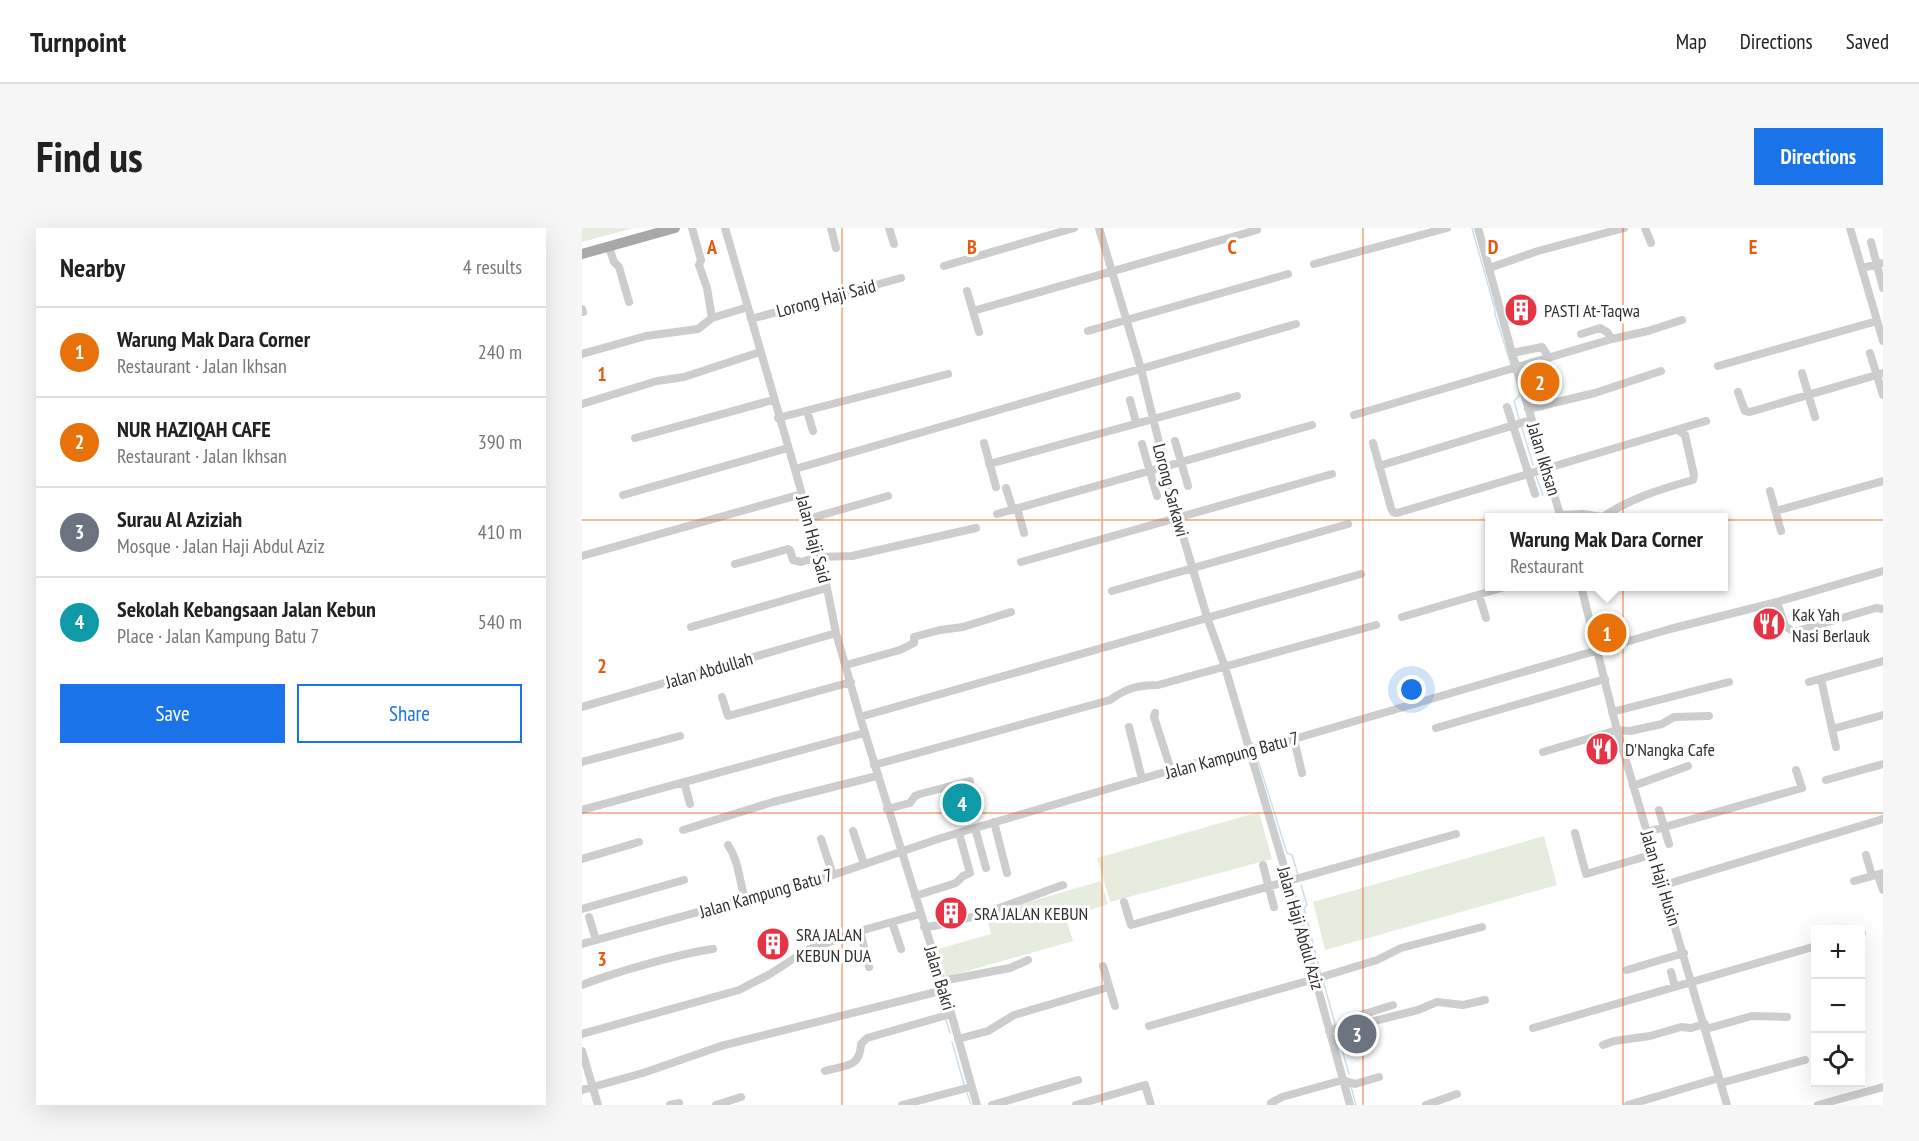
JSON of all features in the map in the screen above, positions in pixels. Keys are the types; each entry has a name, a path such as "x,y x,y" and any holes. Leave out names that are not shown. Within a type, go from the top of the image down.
{"main road":[{"path":"582,254 675,228"}],"street":[{"path":"692,228 701,260 699,265 707,288 712,318"},
{"name":"Jalan Haji Said","path":"725,228 778,418 802,494 827,588 836,633 864,733 902,850"},
{"path":"831,228 837,248"},
{"path":"889,228 894,244"},
{"path":"944,266 1074,228"},
{"name":"Lorong Sarkawi","path":"1099,228 1127,321 1177,516 1207,617 1226,667 1249,751"},
{"path":"1314,264 1447,228"},
{"name":"Jalan Ikhsan","path":"1478,228 1512,353 1514,369 1548,469 1560,513"},
{"path":"1489,268 1538,251 1624,228"},
{"path":"1645,228 1651,243"},
{"path":"1850,228 1883,341"},
{"path":"973,311 1257,230"},
{"path":"1871,242 1880,263 1883,288"},
{"path":"609,247 614,262 619,267 629,302"},
{"path":"1862,268 1880,263"},
{"path":"1088,331 1127,321 1248,282 1288,274"},
{"name":"Lorong Haji Said","path":"751,319 901,278"},
{"path":"967,291 979,332"},
{"path":"582,354 646,336 698,329 712,318 748,307"},
{"path":"1354,415 1682,320"},
{"path":"1718,366 1877,321"},
{"path":"795,469 1296,324"},
{"path":"1581,334 1600,328 1612,339"},
{"path":"1512,353 1542,347 1549,358"},
{"path":"582,404 657,381 684,377 760,352"},
{"path":"1870,353 1880,374 1883,395"},
{"path":"1528,409 1595,393 1661,372"},
{"path":"1802,373 1815,417"},
{"path":"778,418 948,374"},
{"path":"1738,392 1742,408 1747,412 1880,374"},
{"path":"989,464 1237,396"},
{"path":"635,438 773,400"},
{"path":"1130,400 1136,422"},
{"path":"1507,407 1515,425 1535,494"},
{"path":"807,411 813,431"},
{"path":"1379,466 1532,420"},
{"path":"1372,443 1391,508 1397,513 1706,421"},
{"path":"997,514 1312,425"},
{"path":"1607,513 1662,486 1694,478 1685,435 1677,430"},
{"path":"1176,441 1188,486"},
{"path":"984,443 996,487"},
{"path":"1142,444 1156,496"},
{"path":"623,495 788,448"},
{"path":"1021,562 1332,474"},
{"path":"1776,511 1883,481"},
{"path":"1006,488 1024,533"},
{"path":"1770,491 1780,531"},
{"path":"582,556 802,494"},
{"path":"808,519 888,496"},
{"path":"1112,591 1348,524"},
{"path":"735,564 788,549 795,561 801,562 818,557 852,556 976,528"},
{"name":"Jalan Kampung Batu 7","path":"582,944 833,875 902,850 1171,770 1294,739 1598,650 1883,571"},
{"path":"860,717 1361,574"},
{"path":"691,627 827,588"},
{"path":"1402,617 1494,591"},
{"path":"1582,591 1598,650"},
{"path":"1479,596 1486,618"},
{"path":"1777,602 1785,626 1794,632 1876,608 1883,609"},
{"path":"846,665 900,650 914,643 914,637 963,627 1011,612"},
{"path":"874,765 1110,700 1120,692 1139,685 1158,685 1376,625"},
{"name":"Jalan Abdullah","path":"582,707 836,633"},
{"name":"Jalan Haji Husin","path":"1598,650 1617,730 1706,1026 1727,1105"},
{"path":"1809,682 1883,661"},
{"path":"1436,728 1605,679"},
{"path":"1821,679 1836,747"},
{"path":"722,697 728,716 850,682"},
{"path":"1612,712 1729,682"},
{"path":"1155,713 1154,717 1171,770"},
{"path":"1832,729 1883,715"},
{"path":"1542,752 1617,730 1630,731 1662,724 1674,717 1709,716"},
{"path":"1129,728 1142,779"},
{"path":"582,810 864,733"},
{"path":"582,762 680,736"},
{"path":"1294,739 1302,773"},
{"name":"Jalan Haji Abdul Aziz","path":"1249,751 1320,978 1334,1029 1350,1105"},
{"path":"1826,780 1883,765"},
{"path":"1633,786 1688,766"},
{"path":"1647,832 1802,789 1796,770"},
{"path":"683,830 773,802 877,776"},
{"path":"887,809 910,803 915,796 920,794 970,781"},
{"path":"684,782 690,804"},
{"path":"1659,810 1669,844"},
{"path":"1664,885 1883,819"},
{"path":"994,822 1007,873"},
{"path":"975,828 986,868"},
{"path":"854,831 864,864"},
{"path":"1575,832 1586,874 1654,854"},
{"path":"915,896 956,883 970,873 959,833"},
{"path":"1124,902 1131,925 1456,834"},
{"path":"821,839 833,875"},
{"path":"582,860 639,842"},
{"path":"728,844 739,867 740,884 745,899"},
{"name":"Jalan Bakri","path":"902,850 977,1105"},
{"path":"1866,855 1878,875 1883,890"},
{"path":"1263,865 1274,907"},
{"path":"1854,881 1878,875"},
{"path":"582,909 684,880"},
{"path":"924,927 939,926 1063,885"},
{"path":"582,1034 739,990 770,974 807,950 860,931 920,914"},
{"path":"590,917 596,940"},
{"path":"892,922 901,949"},
{"path":"1149,1026 1320,978 1377,960 1401,948 1482,927"},
{"path":"860,931 869,967"},
{"path":"1533,1028 1811,947"},
{"path":"582,985 596,978 659,960 694,951 713,949"},
{"path":"1627,970 1684,953"},
{"path":"942,981 1010,968 1028,960"},
{"path":"1103,966 1115,1006"},
{"path":"1671,972 1675,987"},
{"path":"958,1039 988,1030 1014,1015 1109,987"},
{"path":"582,1090 643,1073 721,1046 944,990"},
{"path":"1348,1023 1370,1022 1418,1010 1437,1002 1464,1005 1485,1000"},
{"path":"1334,1029 1361,1015 1393,1005"},
{"path":"825,1071 855,1063 860,1055 861,1044 867,1038 951,1014"},
{"path":"1603,1045 1681,1027 1706,1026 1752,1016 1787,1017"},
{"path":"582,1051 598,1105"},
{"path":"1628,1105 1805,1060"},
{"path":"1271,1103 1282,1097 1343,1080 1355,1084 1379,1077"},
{"path":"992,1105 1078,1080"},
{"path":"1076,1105 1145,1085 1151,1105"},
{"path":"902,1105 971,1087"},
{"path":"1818,1105 1883,1087"},
{"path":"1426,1105 1457,1094"},
{"path":"716,1105 741,1097"},
{"path":"670,1105 679,1102"}],"green space":[{"path":"582,228 634,228 582,242"},
{"path":"1259,812 1272,859 1110,902 1097,858"},
{"path":"1544,836 1557,885 1325,950 1313,902"},
{"path":"1101,881 1108,904 1066,918 1073,941 946,977 938,949 991,934 986,914"}],"waterway":[{"path":"1472,228 1511,365"},
{"path":"1514,372 1520,395 1514,401 1519,419"},
{"path":"1522,428 1533,465"},
{"path":"1536,476 1543,495"},
{"path":"1256,754 1287,853 1292,855 1298,875"},
{"path":"1301,885 1307,905 1304,908 1321,975"},
{"path":"1323,980 1335,1024"},
{"path":"946,1020 950,1033"},
{"path":"1337,1032 1349,1074"},
{"path":"952,1042 964,1084"},
{"path":"1351,1087 1356,1105"},
{"path":"967,1093 971,1105"}],"place":[{"name":"PASTI At-Taqwa","path":"1521,310"},
{"name":"NUR HAZIQAH CAFE","path":"1540,382"},
{"name":"Kak Yah Nasi Berlauk","path":"1769,624"},
{"name":"Warung Mak Dara Corner","path":"1607,633"},
{"name":"D'Nangka Cafe","path":"1602,749"},
{"name":"Sekolah Kebangsaan Jalan Kebun","path":"962,803"},
{"name":"SRA JALAN KEBUN","path":"951,913"},
{"name":"SRA JALAN KEBUN DUA","path":"773,944"},
{"name":"Surau Al Aziziah","path":"1357,1034"}]}
